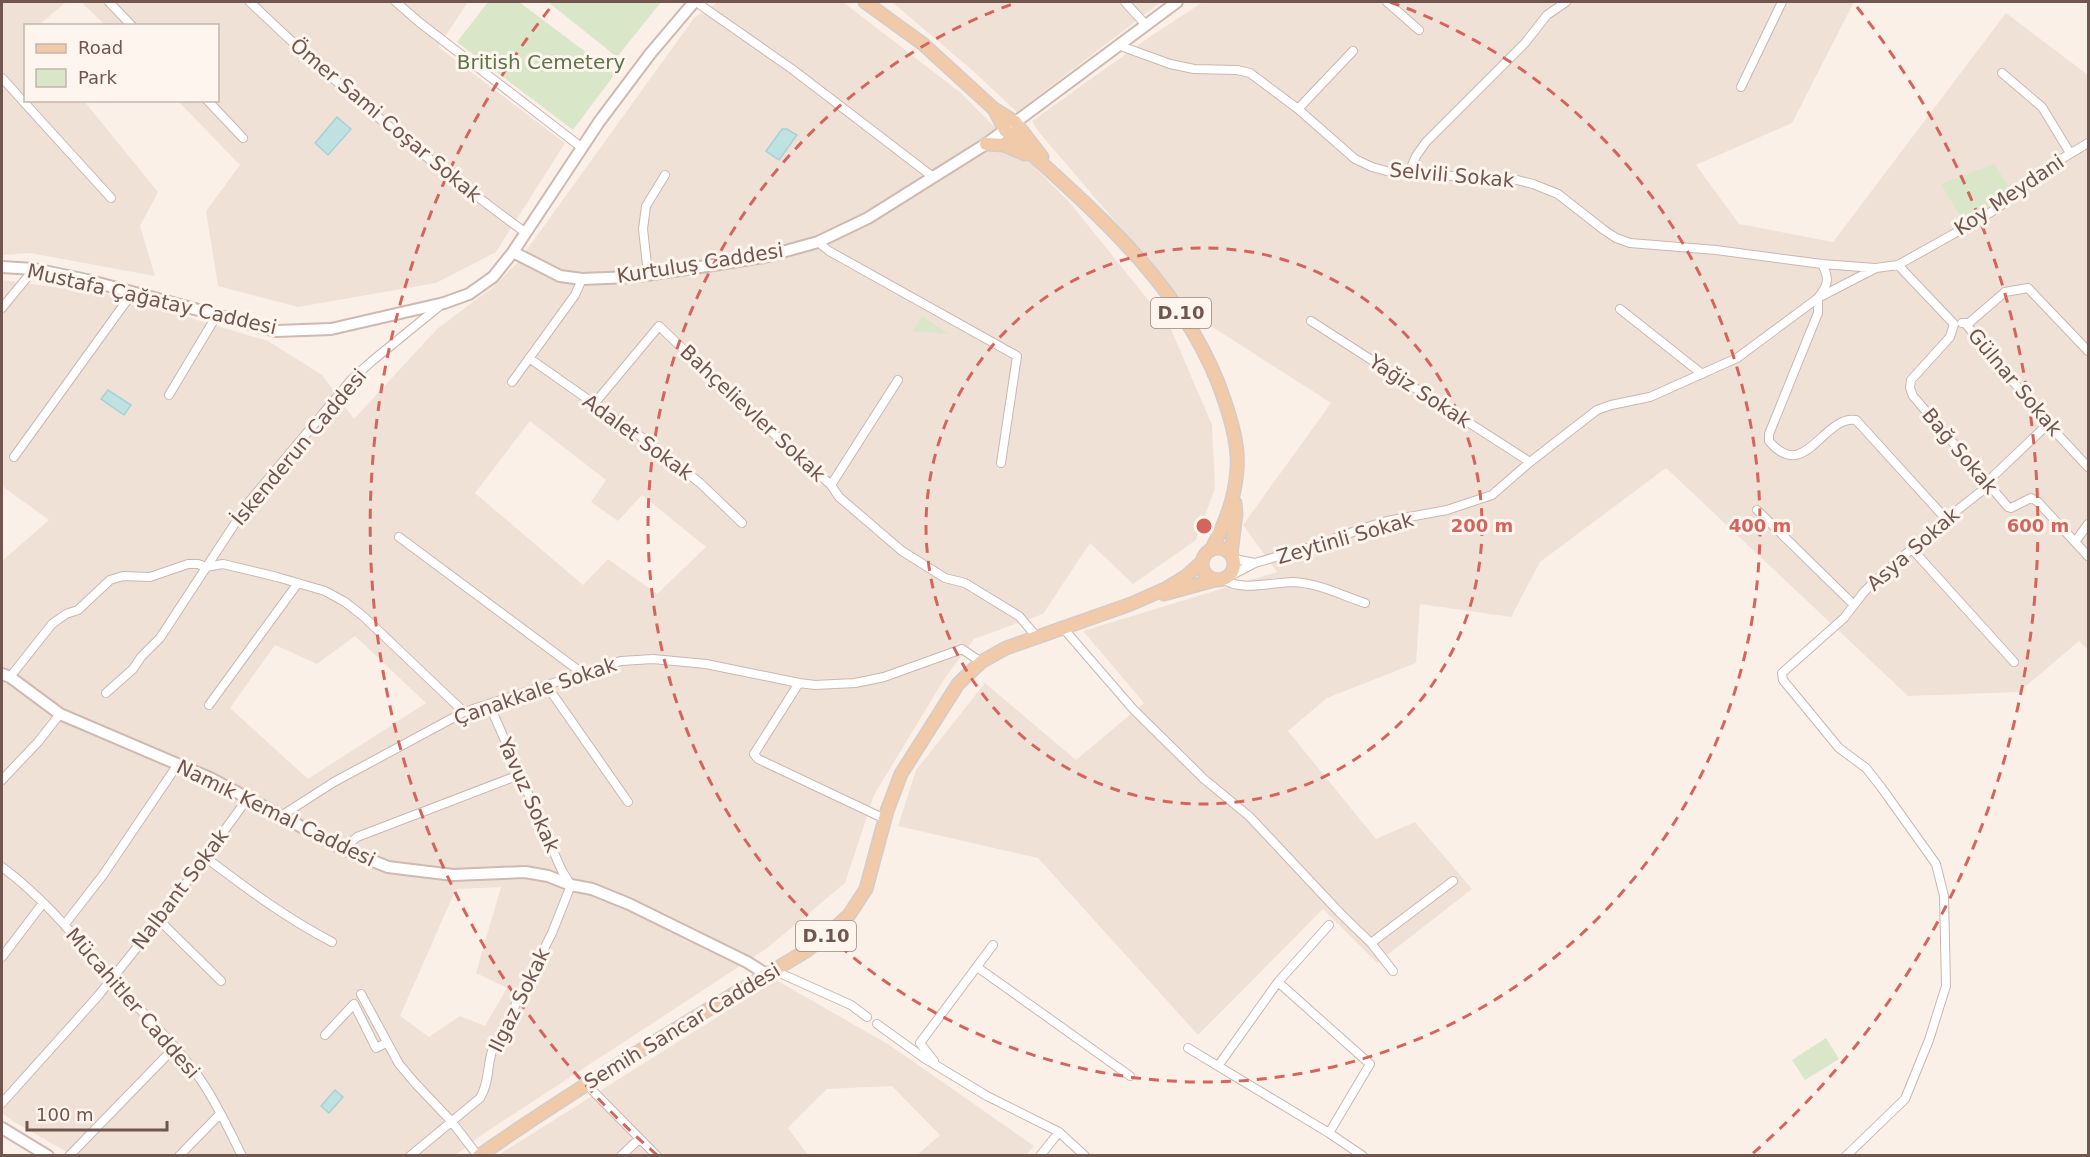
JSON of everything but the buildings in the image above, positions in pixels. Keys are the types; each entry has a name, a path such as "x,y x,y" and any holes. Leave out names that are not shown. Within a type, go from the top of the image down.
{"main road":[{"name":"Semih Sancar Caddesi","path":"867,2 922,44 994,109 1015,122 1039,152 1052,173"},
{"name":"Semih Sancar Caddesi","path":"479,1155 586,1084 827,935 849,915 866,889 885,819 901,774 958,684 981,662 1006,648 1150,595 1185,577 1202,562 1229,512 1237,467 1232,422 1218,379 1194,334 1175,303 1134,252 1005,130 994,109"},
{"path":"986,144 1005,145 1039,161"},
{"name":"Semih Sancar Caddesi","path":"1150,595 1170,593 1222,579 1234,569 1232,557 1236,514 1234,490"},
{"path":"1210,550 1224,549 1232,557"},
{"path":"1202,562 1204,572 1222,579"}],"street":[{"path":"109,2 130,24"},
{"name":"Ömer Sami Coşar Sokak","path":"250,2 334,80 526,233"},
{"path":"396,2 581,147"},
{"path":"695,2 801,76 933,177"},
{"name":"İskenderun Caddesi","path":"106,693 133,669 159,638 249,502 352,379 444,303 470,294 493,277 526,233 581,147 650,54 695,2"},
{"path":"1125,2 1146,25"},
{"name":"Kurtuluş Caddesi","path":"513,252 560,276 582,279 648,274 765,257 818,242 868,218 986,144 1176,2"},
{"path":"1387,2 1419,30"},
{"path":"1409,172 1426,142 1525,43 1547,15 1566,2"},
{"path":"1741,87 1782,2"},
{"name":"Selvili Sokak","path":"1118,45 1170,64 1188,68 1237,70 1250,73 1298,109 1355,159 1372,167 1390,171 1509,178 1533,184 1558,194 1604,230 1630,243 1876,268"},
{"path":"1298,109 1353,51"},
{"path":"2002,73 2042,107 2070,153"},
{"path":"2,78 111,198"},
{"path":"209,102 243,138"},
{"name":"Koy Meydani","path":"1898,265 1996,209 2070,153 2088,143"},
{"path":"648,274 643,229 645,206 665,175"},
{"path":"818,242 829,251 1017,356 1001,463"},
{"path":"1822,264 1828,275 1827,286 1818,298 1818,313 1772,429 1770,441 1780,452 1793,455 1812,446 1844,421 1856,420 1946,519"},
{"path":"1898,265 1954,324 1969,322 2005,292 2028,288 2088,352 2088,358"},
{"name":"Zeytinli Sokak","path":"1222,579 1255,563 1361,529 1387,521 1448,510 1492,495 1596,410 1650,397 1737,358 1818,298 1876,268 1898,265"},
{"name":"Mustafa Çağatay Caddesi","path":"2,267 34,268 276,331 331,329 444,303"},
{"path":"2,308 34,268"},
{"path":"512,382 575,295 582,279"},
{"path":"14,457 132,292"},
{"path":"1620,309 1702,374"},
{"path":"169,395 217,315"},
{"name":"Yağiz Sokak","path":"1311,321 1530,462"},
{"name":"Gülnar Sokak","path":"1965,323 2048,424 2088,468"},
{"name":"Bağ Sokak","path":"1954,324 1950,337 1911,380 1910,388 1913,396 1987,484 2011,508 2031,498 2037,501 2075,542"},
{"name":"Bahçelievler Sokak","path":"594,404 659,326 831,485 898,380"},
{"name":"Adalet Sokak","path":"529,358 640,436 700,483 742,523"},
{"name":"Asya Sokak","path":"1846,1155 1905,1099 1913,1082 1946,986 1944,896 1936,864 1866,768 1839,748 1783,680 1782,673 1844,618 1876,580 1987,484 2048,424"},
{"path":"831,485 839,497 902,551 945,578 965,583 1019,616 1036,636"},
{"path":"1757,510 1854,605"},
{"path":"2088,524 2075,542 2088,556"},
{"path":"399,537 582,673"},
{"path":"1912,549 2014,662"},
{"path":"1232,557 1255,563"},
{"path":"6,676 52,624 66,614 78,610 110,580 123,576 150,577 188,564 206,567 223,564 325,591 345,602 363,615 464,712"},
{"path":"1222,579 1229,584 1240,585 1293,582 1315,585 1365,603"},
{"path":"209,705 298,583"},
{"path":"1063,628 1133,709 1204,778 1249,816 1371,943 1393,970"},
{"name":"Çanakkale Sokak","path":"281,816 334,782 464,712 625,660 653,659 706,664 815,685 855,683 874,679 962,649 981,662"},
{"name":"Namık Kemal Caddesi","path":"6,676 60,714 178,764 248,798 343,849 388,867 453,875 525,872 548,876 571,885 592,889 629,904 770,972"},
{"path":"799,683 754,754 758,759 885,819"},
{"path":"547,686 628,802"},
{"name":"Yavuz Sokak","path":"489,704 562,871 571,885"},
{"path":"3,775 38,742 60,714"},
{"path":"65,924 103,875 178,764"},
{"path":"343,849 357,837 519,775"},
{"name":"Nalbant Sokak","path":"2,1103 112,979 159,921 248,798"},
{"path":"205,857 263,902 299,925 332,942"},
{"name":"Mücahitler Caddesi","path":"2,867 18,879 65,924 175,1047 200,1077 242,1155"},
{"path":"1371,943 1453,881"},
{"name":"Ilgaz Sokak","path":"410,1155 480,1098 486,1088 492,1051 552,933 571,885"},
{"path":"2,957 43,903"},
{"path":"159,921 221,981"},
{"path":"1218,1066 1278,982 1329,926"},
{"path":"939,1067 920,1043 993,945"},
{"path":"977,968 1130,1076"},
{"path":"770,972 851,1005 867,1017"},
{"path":"1278,982 1370,1064 1329,1133"},
{"path":"361,994 386,1043 415,1083 479,1155"},
{"path":"325,1035 354,1004 376,1047 386,1043"},
{"path":"877,1024 939,1067 987,1096 1059,1132 1085,1155"},
{"path":"69,1155 175,1047"},
{"path":"1188,1048 1363,1155"},
{"path":"586,1084 657,1155"},
{"path":"178,1155 220,1114"},
{"path":"2,1128 48,1155"},
{"path":"1040,1155 1059,1132"},
{"path":"621,1155 639,1139"}],"shaded area":[{"path":"2,2 66,2 40,24 24,24 24,102 85,102 158,192 140,226 155,276 30,253 2,255"},
{"path":"81,2 468,2 438,47 565,143 496,252 436,283 298,307 218,286 206,211 240,165 179,102 219,102 219,24 104,24"},
{"path":"718,2 843,2 961,93 1070,203 1170,327 1212,425 1215,488 1196,540 1133,584 1090,543 1043,614 974,639 945,678 874,795 845,883 766,949 483,1134 456,1155 72,1155 13,1121 2,1113 2,561 49,520 2,486 2,280 113,295 268,341 322,375 354,419 437,329 493,287 518,262 694,18","holes":["530,421 606,480 591,502 618,521 642,495 706,547 657,594 608,559 583,585 475,493","355,636 426,703 308,779 230,708 275,645 317,664","501,887 476,973 507,988 485,1026 460,1016 429,1037 400,1016 456,889"]},
{"path":"892,2 1161,2 1017,112 972,70"},
{"path":"1203,2 1854,2 1792,123 1696,165 1739,224 1833,242 2006,13 2088,75 2088,650 2079,641 2019,692 1908,696 1666,468 1540,562 1511,617 1420,604 1416,663 1327,698 1288,731 1376,839 1415,822 1472,889 1377,963 1323,909 1198,1035 1038,858 898,826 916,770 985,683 1076,760 1144,703 1083,631 1277,572 1243,525 1331,403 1197,317 1038,131 1032,121"},
{"path":"776,980 891,1046 1034,1146 1026,1155 917,1155 940,1135 892,1086 827,1089 788,1128 808,1155 497,1156"}],"green space":[{"name":"British Cemetery","path":"488,2 519,2 615,74 573,130 457,42"},
{"path":"548,2 661,2 617,57"},
{"path":"1994,164 2011,190 2011,195 1987,212 1964,223 1941,184"},
{"path":"922,316 949,334 913,331"},
{"path":"1826,1038 1839,1059 1805,1080 1792,1060"}],"water":[{"path":"337,117 351,129 328,155 315,143"},
{"path":"782,129 787,129 797,135 779,160 766,151"},
{"path":"108,390 131,405 124,415 101,399"},
{"path":"335,1090 343,1097 329,1113 321,1106"}]}
